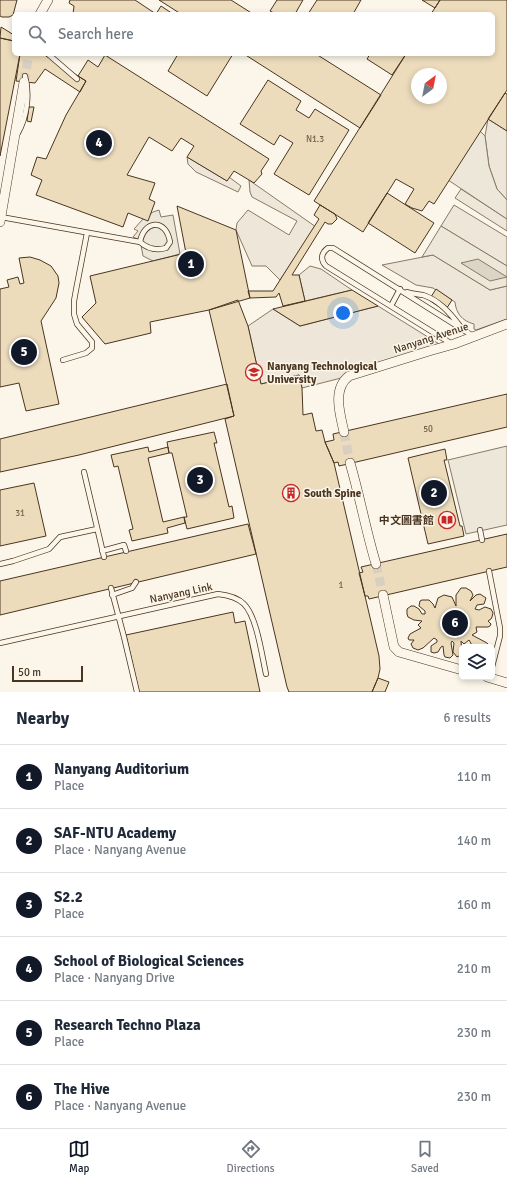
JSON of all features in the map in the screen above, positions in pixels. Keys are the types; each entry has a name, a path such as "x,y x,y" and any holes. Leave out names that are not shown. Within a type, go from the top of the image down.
{"street":[{"path":"41,12 48,0"},
{"path":"1,219 24,79"},
{"name":"Nanyang Avenue","path":"344,432 339,407 339,394 341,386 350,376 454,344 507,324"},
{"path":"350,463 368,538 376,564"},
{"path":"383,595 394,647 399,652 459,669"},
{"path":"495,679 507,683"}],"lane":[{"path":"50,56 77,79"},
{"path":"1,219 140,242 148,248 155,250 166,248 170,242 164,228 155,224 145,230 141,236 140,242"},
{"path":"63,360 86,353 92,348 92,342 77,324 74,314 76,290 87,233"},
{"path":"454,344 326,266 322,262 322,256 325,250 328,248 333,248 474,336"},
{"path":"391,306 400,289"},
{"path":"400,289 430,299 447,310 462,328"},
{"path":"84,472 104,557"},
{"path":"0,564 49,550 60,537 97,529"},
{"path":"480,530 482,540"},
{"path":"102,551 124,545 126,551"},
{"path":"489,571 500,628 500,636 495,655"},
{"path":"112,595 132,588 136,582"},
{"path":"111,588 136,692"},
{"name":"Nanyang Link","path":"0,643 218,594 238,599 248,609 254,623 266,674"}],"shaded area":[{"path":"488,119 507,131 507,200 497,189 489,166 485,136"},
{"path":"479,130 485,136 489,166 497,189 507,200 507,219 448,180"},
{"path":"187,157 227,181 229,177 241,186 238,192 196,172 188,164"},
{"path":"249,180 316,227 280,280 266,266 252,266 236,230 237,223 248,210 289,235 297,221 252,197"},
{"path":"461,189 507,219 507,231 455,198"},
{"path":"454,205 507,237 507,266 441,226"},
{"path":"159,210 161,217 173,215 180,254 153,261 143,256 140,240 133,237 138,231 134,229 142,220 153,212"},
{"path":"441,226 507,266 507,286 490,290 433,255 422,257"},
{"path":"433,255 490,290 507,286 507,319 476,330 474,329 474,324 466,321 460,316 455,302 433,288 416,285 382,265"},
{"path":"478,259 507,277 490,281 461,263"},
{"path":"310,266 321,269 352,290 305,301 299,275"},
{"path":"378,306 444,347 349,376 302,388 299,375 261,384 248,326 273,309 300,326"},
{"path":"507,446 507,525 466,534 448,460"}],"building":[{"path":"0,0 17,0 12,16 9,17 0,16"},
{"path":"70,0 135,0 153,12 73,12 74,6 69,3"},
{"path":"159,0 231,0 250,12 178,12"},
{"path":"277,0 303,0 296,12 270,11"},
{"path":"317,0 361,0 354,12 309,12"},
{"path":"422,0 440,0 435,8"},
{"path":"440,0 507,0 507,90 434,204 429,201 422,211 405,204 414,189 396,179 363,232 314,201 405,56 495,56 495,12 432,12"},
{"path":"161,6 170,12 157,12"},
{"path":"1,27 12,34 12,41 0,38"},
{"path":"0,38 12,41 12,56 20,56 0,156"},
{"path":"20,56 46,56 86,81 80,92 45,69 35,83 16,81"},
{"path":"104,56 107,56 269,159 261,171 262,174 254,183 234,171 227,181 187,157 194,146 181,138 172,151 149,137 127,175 155,183 149,199 155,202 148,221 128,213 123,227 36,195 42,180 31,175 37,157 46,159 66,115 86,81 78,76 88,60 98,67"},
{"path":"177,56 232,56 207,96 168,71"},
{"path":"247,56 319,56 381,95 360,128"},
{"path":"369,56 405,56 392,75 367,59"},
{"path":"268,80 301,101 296,110 309,118 315,109 349,130 309,195 274,174 293,143 280,135 274,145 240,124"},
{"path":"505,93 507,94 507,131 488,119"},
{"path":"29,107 34,107 31,122 27,121"},
{"path":"387,193 434,223 415,253 368,223"},
{"path":"320,205 335,214 337,219 332,224 325,222 292,275 299,275 305,301 283,306 279,293 276,297 250,298 248,291 273,291 319,219 314,215"},
{"path":"177,206 236,230 250,298 209,310 150,322 151,333 105,344 82,317 96,303 90,276 186,253"},
{"path":"30,257 51,266 58,276 59,283 56,298 41,321 59,404 26,411 19,383 0,387 0,289 9,287 7,280 18,277 20,284 24,283 19,258"},
{"path":"436,289 452,300 445,311 429,300"},
{"path":"352,290 378,306 300,326 273,309"},
{"name":"South Spine","path":"238,300 248,326 261,384 299,375 302,388 303,415 312,413 316,431 322,430 325,442 334,463 379,656 380,669 372,692 289,692 287,687 225,419 234,416 209,310"},
{"path":"227,384 234,416 79,455 0,472 0,439"},
{"path":"507,394 507,427 339,466 338,462 334,463 325,442 334,440 333,434"},
{"path":"214,432 217,443 214,443 229,507 232,506 234,518 187,529 184,517 187,517 172,453 169,453 167,442"},
{"path":"148,447 149,452 168,447 169,453 148,458 163,522 184,517 185,523 167,528 168,533 132,541 129,530 133,529 118,466 114,467 111,455"},
{"path":"445,449 447,460 444,460 460,526 462,526 464,536 428,544 408,458"},
{"path":"34,483 46,536 0,546 0,490"},
{"path":"248,524 256,554 0,615 0,581"},
{"path":"507,534 507,567 369,599 368,596 365,596 359,573 363,572 361,567"},
{"path":"461,588 466,588 471,591 473,595 470,601 476,595 480,594 486,598 484,604 477,605 475,609 479,610 485,607 491,609 493,613 492,617 488,621 491,624 488,627 476,627 477,632 472,635 488,644 471,644 469,640 464,644 461,641 461,644 459,644 459,656 457,657 453,652 454,643 452,641 453,655 450,658 445,657 443,646 438,652 431,652 431,646 437,642 434,638 423,648 418,650 413,648 411,644 414,640 409,640 408,638 410,634 421,628 418,625 422,621 414,620 408,617 407,609 414,606 419,609 422,614 425,614 425,611 419,606 420,601 429,600 435,608 438,598 444,595 452,597 456,606 456,595"},
{"path":"233,612 235,623 245,621 260,692 139,692 126,635"},
{"path":"378,678 389,682 385,692 372,692"}],"tunnel":[{"path":"24,82 29,56"},
{"path":"344,432 350,463"},
{"path":"376,564 383,595"}],"place":[{"name":"School of Biological Sciences","path":"99,143"},
{"name":"Nanyang Auditorium","path":"191,264"},
{"name":"Research Techno Plaza","path":"24,352"},
{"name":"Nanyang Technological University","path":"254,372"},
{"name":"S2.2","path":"200,480"},
{"name":"South Spine","path":"291,493"},
{"name":"SAF-NTU Academy","path":"434,493"},
{"name":"中文圖書館","path":"447,520"},
{"name":"The Hive","path":"455,623"}]}
